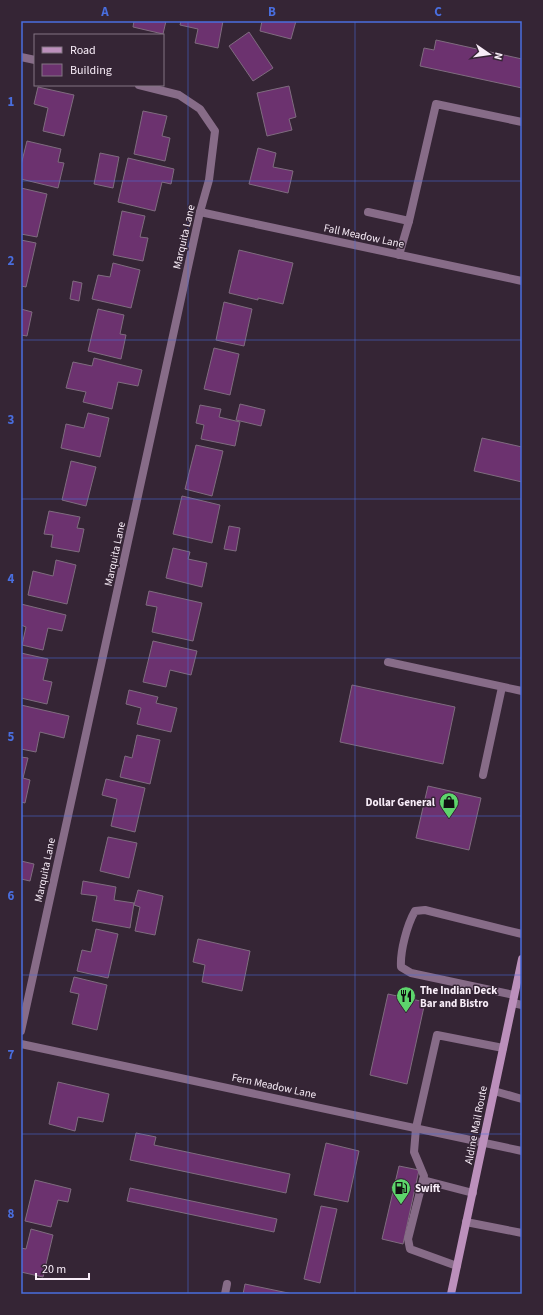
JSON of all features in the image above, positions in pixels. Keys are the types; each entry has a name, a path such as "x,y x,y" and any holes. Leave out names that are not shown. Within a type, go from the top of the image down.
{"main road":[{"name":"Aldine Mail Route","path":"451,1294 522,959"}],"street":[{"path":"21,57 34,60"},
{"name":"Marquita Lane","path":"21,1031 200,212 209,180 215,131 200,109 179,95 143,86"},
{"path":"399,255 409,220 436,104 522,122"},
{"name":"Fall Meadow Lane","path":"200,212 522,281"},
{"path":"368,212 409,220"},
{"path":"388,662 522,691"},
{"path":"483,775 502,687"},
{"path":"522,934 425,910 415,912 410,920 401,959 402,967 411,973 513,999 522,1005"},
{"path":"457,1266 410,1249 408,1239 424,1176 414,1152 416,1128 438,1035 503,1048"},
{"name":"Fern Meadow Lane","path":"21,1044 522,1151"},
{"path":"494,1091 522,1099"},
{"path":"423,1180 473,1193"},
{"path":"466,1222 522,1233"},
{"path":"225,1294 227,1284"}],"building":[{"path":"134,21 166,21 163,34 133,27"},
{"path":"181,21 223,21 218,48 195,43 198,29 180,25"},
{"path":"262,21 296,21 291,39 260,31"},
{"path":"249,32 273,68 253,81 229,46"},
{"path":"436,40 522,59 522,88 420,66 424,48 434,50"},
{"path":"289,86 296,117 289,119 292,130 267,136 257,93"},
{"path":"38,87 74,95 64,136 43,131 48,108 34,104"},
{"path":"143,111 167,116 162,136 170,138 165,161 134,154"},
{"path":"27,141 61,149 58,162 64,163 58,188 21,179 21,165"},
{"path":"258,148 276,153 273,167 293,171 288,193 249,184"},
{"path":"100,153 119,157 113,188 94,184"},
{"path":"128,158 174,169 171,184 162,182 155,211 118,202"},
{"path":"21,188 47,194 37,237 21,234"},
{"path":"122,211 145,216 140,237 148,238 143,261 113,255"},
{"path":"21,240 36,243 26,287 21,286"},
{"path":"239,250 293,263 283,304 229,293"},
{"path":"113,263 140,270 131,308 92,299 98,275 110,277"},
{"path":"73,281 82,283 79,301 70,299"},
{"path":"224,302 252,309 244,346 216,340"},
{"path":"21,309 32,312 27,336 21,335"},
{"path":"98,309 124,315 120,334 126,335 121,359 88,351"},
{"path":"214,348 239,354 230,395 204,389"},
{"path":"94,358 142,370 138,386 118,382 112,409 83,402 86,392 66,388 73,362 92,366"},
{"path":"240,404 265,410 261,426 236,420"},
{"path":"200,405 221,409 219,417 240,422 235,446 201,439 204,425 196,423"},
{"path":"88,413 109,418 100,457 61,448 66,424 84,428"},
{"path":"482,438 522,447 522,482 474,471"},
{"path":"196,445 223,451 212,496 185,489"},
{"path":"71,461 96,467 86,506 62,500"},
{"path":"182,496 220,505 212,543 173,534"},
{"path":"49,511 80,517 77,528 84,529 79,552 51,547 53,535 44,534"},
{"path":"229,526 240,528 236,551 224,549"},
{"path":"173,548 190,552 188,559 207,563 202,587 166,578"},
{"path":"56,560 76,565 67,604 28,595 33,571 53,576"},
{"path":"149,591 202,603 193,641 152,632 157,607 146,605"},
{"path":"21,604 66,615 62,631 48,628 43,650 22,645 26,627 21,625"},
{"path":"153,641 197,651 191,675 170,670 166,687 143,682"},
{"path":"21,653 48,659 43,680 52,682 47,704 21,698"},
{"path":"352,685 455,707 443,764 340,742"},
{"path":"129,690 158,697 156,703 177,708 171,732 137,724 141,708 126,704"},
{"path":"21,705 69,716 64,738 40,732 36,752 21,749"},
{"path":"137,735 160,740 150,784 120,777 125,756 132,758"},
{"path":"21,757 28,758 23,778 30,780 25,803 21,802"},
{"path":"106,779 145,788 135,832 111,826 117,799 102,795"},
{"path":"428,786 481,798 469,850 416,838"},
{"path":"108,837 137,843 129,878 100,871"},
{"path":"21,861 34,864 30,881 21,879"},
{"path":"83,881 116,887 114,900 134,903 130,928 92,921 97,896 81,894"},
{"path":"138,890 163,896 155,935 135,931 140,907 134,905"},
{"path":"96,929 118,934 108,978 77,971 82,950 91,952"},
{"path":"198,939 250,951 242,991 202,982 205,965 193,962"},
{"path":"74,977 107,985 97,1030 72,1024 79,994 70,992"},
{"path":"388,994 425,1002 407,1084 370,1075"},
{"path":"58,1082 109,1094 103,1122 78,1117 75,1131 49,1124"},
{"path":"136,1133 156,1137 154,1145 290,1174 286,1193 130,1160"},
{"path":"326,1143 359,1151 348,1202 314,1195"},
{"path":"399,1166 419,1170 403,1244 382,1239"},
{"path":"35,1180 71,1189 68,1202 58,1200 51,1227 25,1221"},
{"path":"130,1188 277,1219 274,1232 127,1201"},
{"path":"321,1206 337,1209 320,1283 304,1279"},
{"path":"31,1229 53,1235 43,1277 21,1272 21,1248 26,1249"},
{"path":"245,1284 293,1294 243,1294"}],"place":[{"name":"Dollar General","path":"449,819"},
{"name":"The Indian Deck Bar and Bistro","path":"406,1013"},
{"name":"Swift","path":"401,1205"}]}
